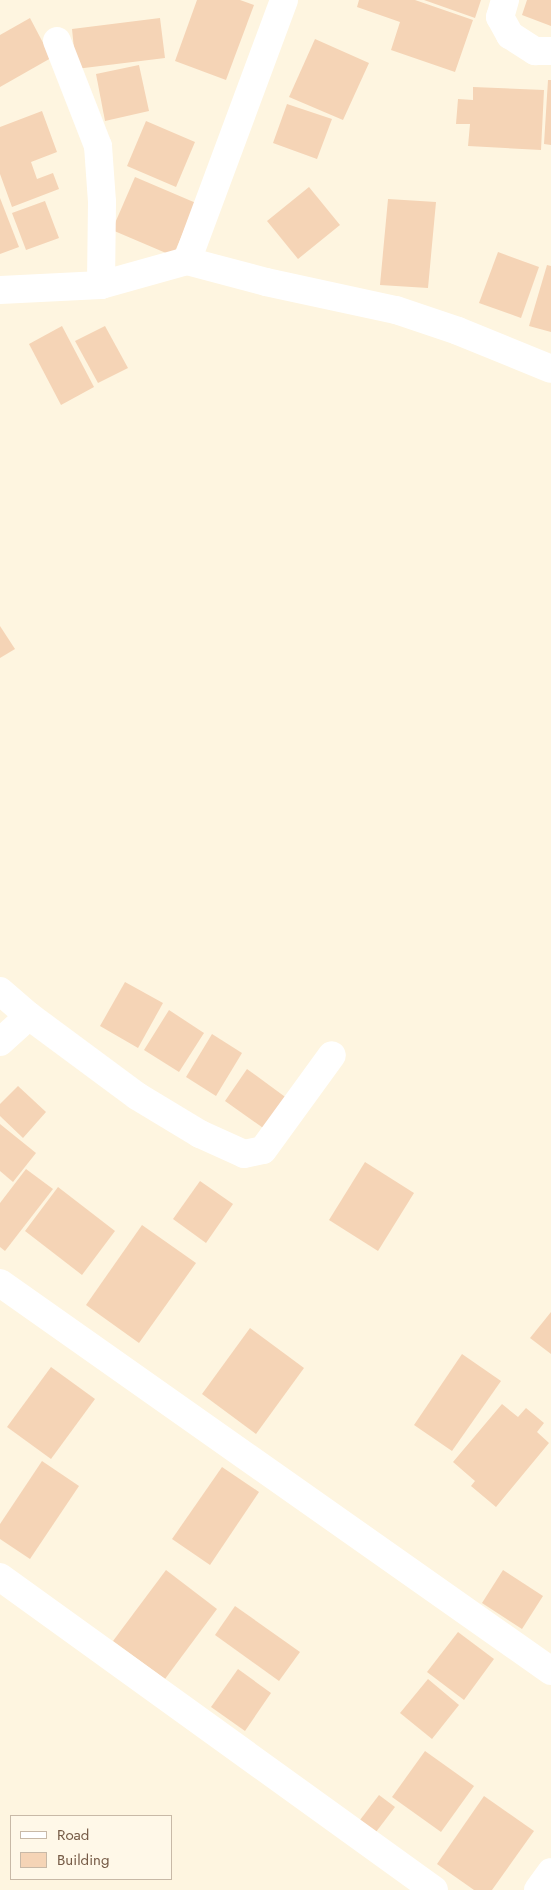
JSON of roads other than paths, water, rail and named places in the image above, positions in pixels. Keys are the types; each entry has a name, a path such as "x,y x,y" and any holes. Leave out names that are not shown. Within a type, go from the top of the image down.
{"street":[{"path":"187,261 284,0"},
{"path":"505,0 500,17 510,35 535,51 551,51"},
{"path":"56,41 98,146 102,202 101,285"},
{"path":"0,290 101,285 187,261 266,282 396,310 458,331 551,369"},
{"path":"0,991 29,1016 136,1096 200,1134 244,1154 263,1150 332,1055"},
{"path":"0,1042 29,1016"},
{"path":"0,1283 551,1671"},
{"path":"0,1577 434,1890"},
{"path":"538,1890 551,1872"}]}
